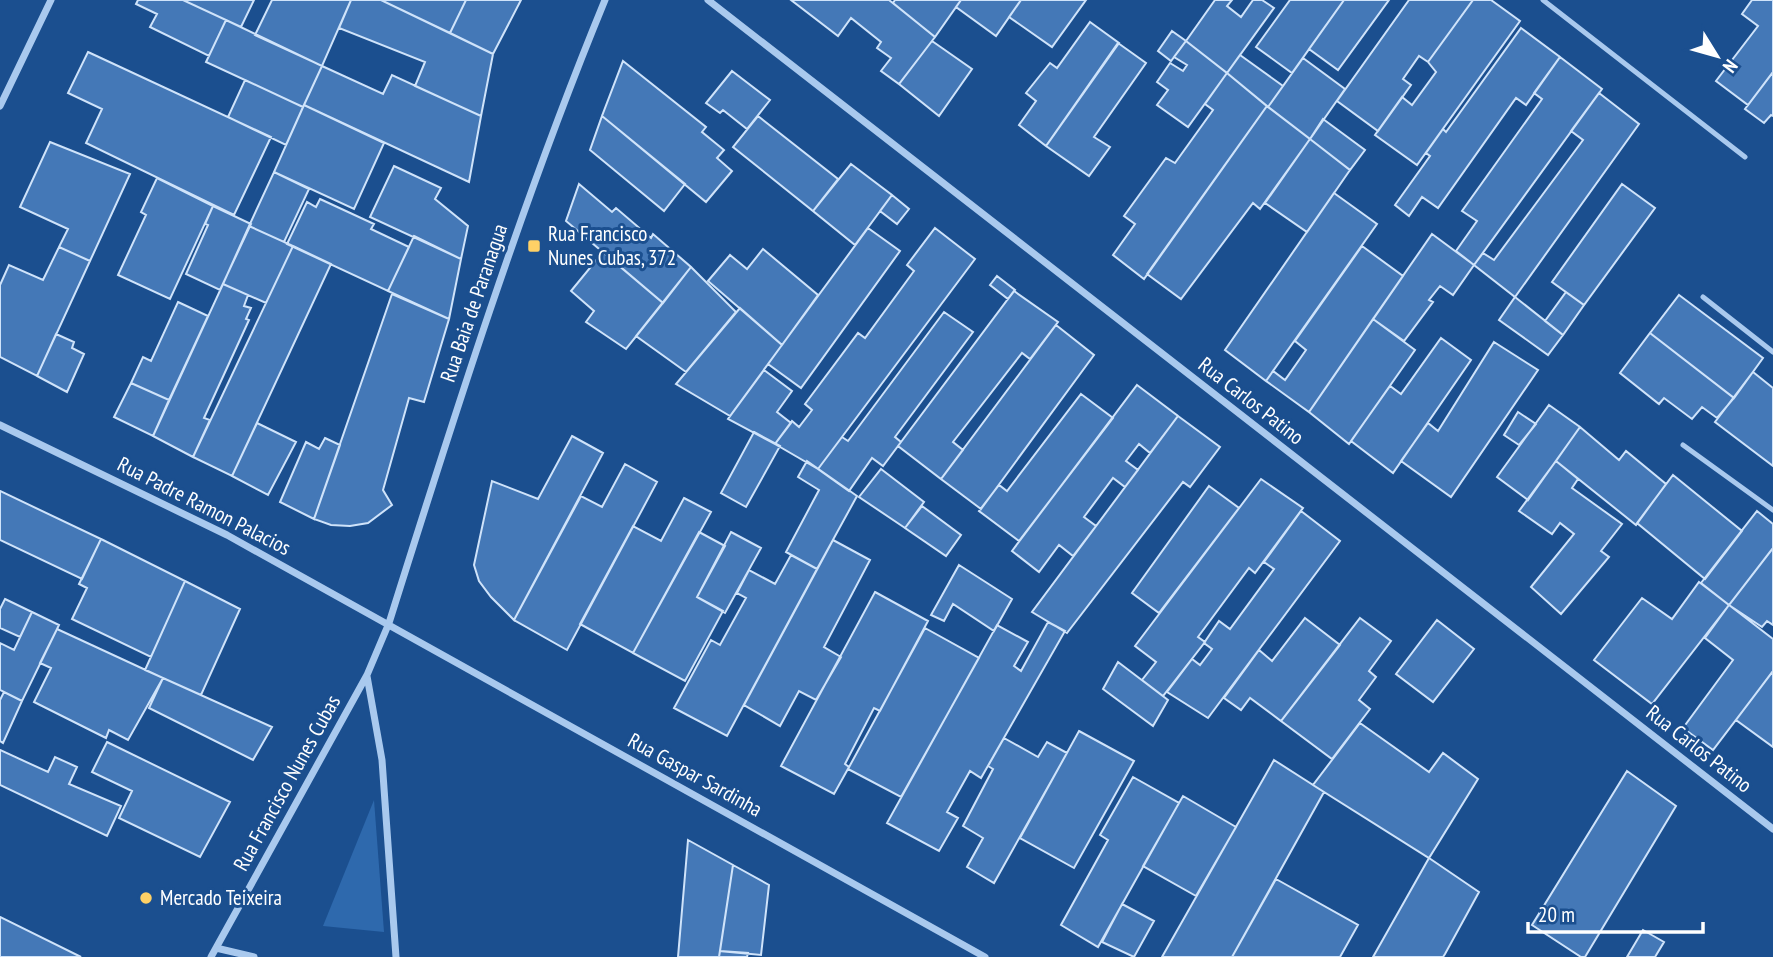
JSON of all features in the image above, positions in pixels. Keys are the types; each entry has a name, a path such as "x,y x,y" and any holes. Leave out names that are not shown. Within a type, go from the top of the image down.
{"street":[{"path":"0,106 51,0"},
{"name":"Rua Baia de Paranagua","path":"389,623 494,292 571,82 605,0"},
{"name":"Rua Carlos Patino","path":"708,0 1773,829"},
{"name":"Rua Padre Ramon Palacios","path":"0,425 227,535 389,623"},
{"name":"Rua Francisco Nunes Cubas","path":"211,957 367,675 389,623"},
{"name":"Rua Gaspar Sardinha","path":"389,623 985,957"},
{"path":"367,675 382,760 396,957"},
{"path":"963,957 964,946"},
{"path":"216,948 254,957"}],"lane":[{"path":"1543,0 1745,156"},
{"path":"1703,297 1773,352"},
{"path":"1683,444 1773,510"}],"shaded area":[{"path":"374,800 384,932 323,926"}],"building":[{"path":"138,0 183,0 226,20 209,56 150,27 157,14 136,4"},
{"path":"183,0 254,0 241,27"},
{"path":"272,0 351,0 322,66 255,35"},
{"path":"351,0 381,0 493,54 481,116 415,86 425,62 339,28"},
{"path":"381,0 466,0 450,33"},
{"path":"466,0 521,0 493,54 450,33"},
{"path":"791,0 889,0 935,37 899,84 881,71 891,58 877,48 881,42 851,18 838,36"},
{"path":"895,0 961,0 935,37 893,3"},
{"path":"961,0 1021,0 996,36 956,7"},
{"path":"1021,0 1086,0 1052,47 1009,17"},
{"path":"1215,0 1232,0 1227,6 1241,17 1253,0 1262,0 1274,8 1227,73 1186,41"},
{"path":"1290,0 1344,0 1292,73 1256,47"},
{"path":"1344,0 1389,0 1338,70 1309,49"},
{"path":"1409,0 1473,0 1428,62 1419,56 1403,79 1411,85 1378,131 1337,101"},
{"path":"1473,0 1491,0 1520,21 1417,165 1375,135 1402,97 1412,105 1436,72 1428,62"},
{"path":"1752,0 1773,0 1773,72 1748,105 1716,81 1758,26 1742,14"},
{"path":"226,20 322,66 303,107 206,62"},
{"path":"1090,22 1119,43 1046,146 1019,125 1036,101 1026,93 1050,63 1057,68"},
{"path":"1521,28 1560,57 1526,105 1516,98 1438,208 1422,197 1409,216 1395,205 1430,156 1426,153 1443,129 1446,132"},
{"path":"1172,31 1186,41 1171,61 1158,51"},
{"path":"932,41 972,69 939,116 899,84"},
{"path":"1186,41 1227,73 1188,127 1157,105 1168,90 1157,82 1170,63 1183,71 1187,65 1174,57"},
{"path":"1118,43 1146,63 1094,137 1110,147 1089,176 1046,146"},
{"path":"88,52 271,137 234,215 86,143 102,109 68,93"},
{"path":"1240,55 1283,86 1268,107 1227,73"},
{"path":"1560,57 1602,89 1474,265 1456,251 1477,221 1462,211 1542,99 1534,93"},
{"path":"1303,58 1345,89 1310,139 1268,107"},
{"path":"623,61 706,127 702,132 724,150 717,158 732,171 706,202 602,116"},
{"path":"322,66 383,94 392,75 481,116 469,182 304,105"},
{"path":"732,71 770,100 747,129 723,110 720,113 706,103"},
{"path":"1773,72 1773,116 1764,123 1745,109"},
{"path":"1227,73 1267,106 1144,279 1113,255 1135,224 1124,216 1166,158 1175,163 1213,110 1205,104"},
{"path":"245,80 303,107 286,145 228,117"},
{"path":"1599,93 1639,124 1515,297 1474,265 1483,253 1494,260 1583,140 1571,131"},
{"path":"304,105 384,143 354,209 274,172"},
{"path":"1267,106 1310,139 1260,209 1253,203 1181,299 1147,274"},
{"path":"602,116 685,184 664,211 590,150"},
{"path":"758,116 838,179 813,211 733,147"},
{"path":"1323,119 1365,150 1350,170 1310,139"},
{"path":"1310,139 1350,170 1307,232 1265,203"},
{"path":"50,142 130,174 90,261 59,247 68,229 20,207"},
{"path":"851,164 892,195 855,245 813,211"},
{"path":"394,166 441,188 435,199 468,226 461,259 370,217"},
{"path":"274,172 309,189 284,242 249,226"},
{"path":"157,178 213,206 170,299 118,275 146,215 141,212"},
{"path":"579,184 612,212 616,208 651,238 653,234 691,267 663,303 566,221"},
{"path":"1622,184 1655,208 1584,305 1552,282"},
{"path":"1334,193 1377,224 1266,381 1225,350"},
{"path":"892,195 909,209 897,224 880,211"},
{"path":"320,199 374,224 371,229 409,247 388,291 287,244 307,202 316,207"},
{"path":"213,206 251,224 220,290 186,274 208,225 205,224"},
{"path":"249,226 293,246 266,303 223,284"},
{"path":"868,228 900,251 801,388 768,364"},
{"path":"935,228 975,259 818,469 775,444 792,421 799,427 812,410 805,404 858,333 865,338 914,271 907,265"},
{"path":"1432,234 1474,265 1453,295 1440,286 1429,300 1433,302 1404,341 1373,319"},
{"path":"414,236 461,259 449,319 388,291"},
{"path":"293,246 331,264 232,476 193,457"},
{"path":"1362,246 1403,276 1309,412 1266,381 1273,371 1285,380 1306,350 1295,341"},
{"path":"59,247 90,261 37,376 0,357 0,285 9,265 43,280"},
{"path":"763,249 818,295 782,345 708,281 730,255 747,269"},
{"path":"603,252 663,303 626,349 586,322 594,311 571,291"},
{"path":"691,267 736,312 686,372 636,336"},
{"path":"997,276 1015,290 1008,299 990,285"},
{"path":"223,284 248,295 244,306 251,308 246,319 249,320 204,418 210,420 193,457 153,436"},
{"path":"1014,291 1058,322 1030,359 1022,353 953,442 963,450 941,479 898,446"},
{"path":"1566,292 1584,305 1563,335 1545,321"},
{"path":"392,294 449,319 424,402 409,398 383,490 392,505 368,523 331,525 314,519"},
{"path":"1679,295 1763,358 1734,398 1650,333"},
{"path":"1515,297 1563,335 1548,355 1499,320"},
{"path":"178,302 208,316 169,400 131,383 143,357 151,361"},
{"path":"740,308 782,345 730,416 676,384"},
{"path":"944,312 973,332 895,437 901,442 883,466 872,458 849,491 818,469 842,437 848,441"},
{"path":"1373,319 1415,350 1349,444 1309,412"},
{"path":"1056,325 1094,355 981,509 941,479"},
{"path":"1650,333 1734,398 1717,418 1702,407 1692,419 1664,398 1659,404 1620,373"},
{"path":"56,334 74,342 72,348 84,354 67,392 37,376"},
{"path":"1441,338 1471,360 1393,473 1351,441 1390,386 1401,394"},
{"path":"1494,342 1538,370 1451,497 1401,461 1428,423 1438,431"},
{"path":"764,370 792,391 777,412 791,423 775,444 728,419"},
{"path":"1753,372 1773,388 1773,466 1715,422"},
{"path":"131,383 169,400 153,436 114,417"},
{"path":"1137,385 1178,416 1150,453 1139,444 1126,461 1138,470 1125,487 1113,478 1084,517 1096,526 1073,556 1059,545 1039,572 1012,551"},
{"path":"1081,394 1113,418 1019,541 979,511 999,485 1007,491"},
{"path":"1549,405 1580,427 1528,500 1497,477"},
{"path":"1518,412 1536,424 1519,445 1504,435"},
{"path":"1178,416 1220,447 1190,487 1183,482 1067,633 1032,612"},
{"path":"257,423 296,442 268,495 232,476"},
{"path":"1580,427 1619,460 1626,451 1666,484 1636,525 1556,461"},
{"path":"754,432 780,446 746,507 721,493"},
{"path":"572,436 603,453 514,620 479,581 474,565 492,481 538,499"},
{"path":"325,438 340,445 314,519 280,502 306,442 319,449"},
{"path":"807,461 857,496 817,569 786,552 819,490 798,477"},
{"path":"1556,461 1578,479 1572,488 1622,524 1601,551 1609,557 1561,614 1531,587 1574,534 1560,523 1552,534 1519,511"},
{"path":"625,464 657,482 567,650 514,620 581,496 602,507"},
{"path":"881,469 924,502 905,528 859,497"},
{"path":"1673,475 1742,531 1705,579 1637,523"},
{"path":"1261,479 1303,508 1255,573 1249,568 1198,637 1205,642 1163,696 1142,680 1156,662 1135,646"},
{"path":"1209,486 1239,508 1159,613 1132,593"},
{"path":"0,491 101,539 82,579 0,540"},
{"path":"684,498 711,512 633,653 580,624 633,526 661,541"},
{"path":"922,506 961,535 946,556 905,528"},
{"path":"1301,511 1340,541 1208,718 1167,692 1192,659 1200,665 1212,649 1204,643 1219,621 1230,629 1274,569 1264,562"},
{"path":"1757,511 1773,524 1773,548 1729,605 1701,583"},
{"path":"699,532 725,546 697,597 723,611 685,681 633,653"},
{"path":"731,532 761,548 725,613 697,597"},
{"path":"101,539 185,581 151,657 72,619 87,588 79,584"},
{"path":"833,540 870,560 824,647 841,657 816,700 799,691 780,726 744,705"},
{"path":"1773,548 1773,625 1767,621 1762,627 1729,605"},
{"path":"791,555 817,569 727,736 674,708 711,640 720,645 746,598 737,593 749,570 775,584"},
{"path":"959,565 1012,599 994,631 953,604 944,621 931,615"},
{"path":"185,581 240,609 201,695 145,670"},
{"path":"1699,582 1729,605 1652,704 1594,660 1642,598 1672,619"},
{"path":"875,592 928,621 880,711 874,708 845,764 849,767 834,794 781,766"},
{"path":"5,599 32,612 20,637 0,628 0,609"},
{"path":"1729,605 1773,639 1773,671 1713,750 1683,728 1733,660 1705,638"},
{"path":"32,612 59,625 22,701 0,690 0,643 14,650"},
{"path":"1305,618 1340,645 1281,721 1250,698 1241,710 1224,698 1259,650 1272,661"},
{"path":"1360,618 1391,641 1369,671 1376,677 1359,700 1370,709 1332,759 1281,721"},
{"path":"1437,620 1474,649 1433,702 1396,674"},
{"path":"1048,622 1065,631 981,778 970,771 947,812 958,818 939,851 887,823 997,625 1028,642 1014,666 1021,671"},
{"path":"925,628 979,658 901,797 848,769"},
{"path":"57,629 163,678 128,740 109,730 106,738 34,702 51,668 40,663"},
{"path":"1118,662 1168,700 1153,726 1103,689"},
{"path":"1773,671 1773,747 1736,720"},
{"path":"163,678 272,727 253,760 149,708"},
{"path":"4,692 22,701 3,743 0,741 0,700"},
{"path":"1360,723 1429,772 1443,753 1478,779 1429,858 1313,785"},
{"path":"1079,731 1134,761 1074,868 1020,838"},
{"path":"1004,738 1038,757 1047,742 1067,753 994,883 967,867 983,838 963,826 993,769 988,766"},
{"path":"107,742 230,802 200,857 119,818 132,791 92,772"},
{"path":"0,750 48,772 55,757 77,767 69,784 121,806 107,836 0,785"},
{"path":"1274,760 1324,792 1232,957 1162,957"},
{"path":"1627,771 1676,806 1585,957 1581,957 1532,925"},
{"path":"1133,777 1179,803 1098,947 1061,925 1108,840 1100,835"},
{"path":"1183,796 1236,827 1196,896 1143,866"},
{"path":"688,840 733,865 719,957 678,957"},
{"path":"1429,858 1479,892 1445,954 1443,957 1373,957"},
{"path":"733,865 769,885 761,955 720,951"},
{"path":"1276,879 1358,925 1340,957 1232,957"},
{"path":"1122,904 1154,921 1134,957 1102,942"},
{"path":"0,917 81,957 0,957"},
{"path":"1643,930 1664,942 1655,957 1627,957"},
{"path":"720,951 748,953 747,957 719,957"}],"place":[{"name":"Rua Francisco Nunes Cubas, 372","path":"534,246"},
{"name":"Mercado Teixeira","path":"146,898"}]}
